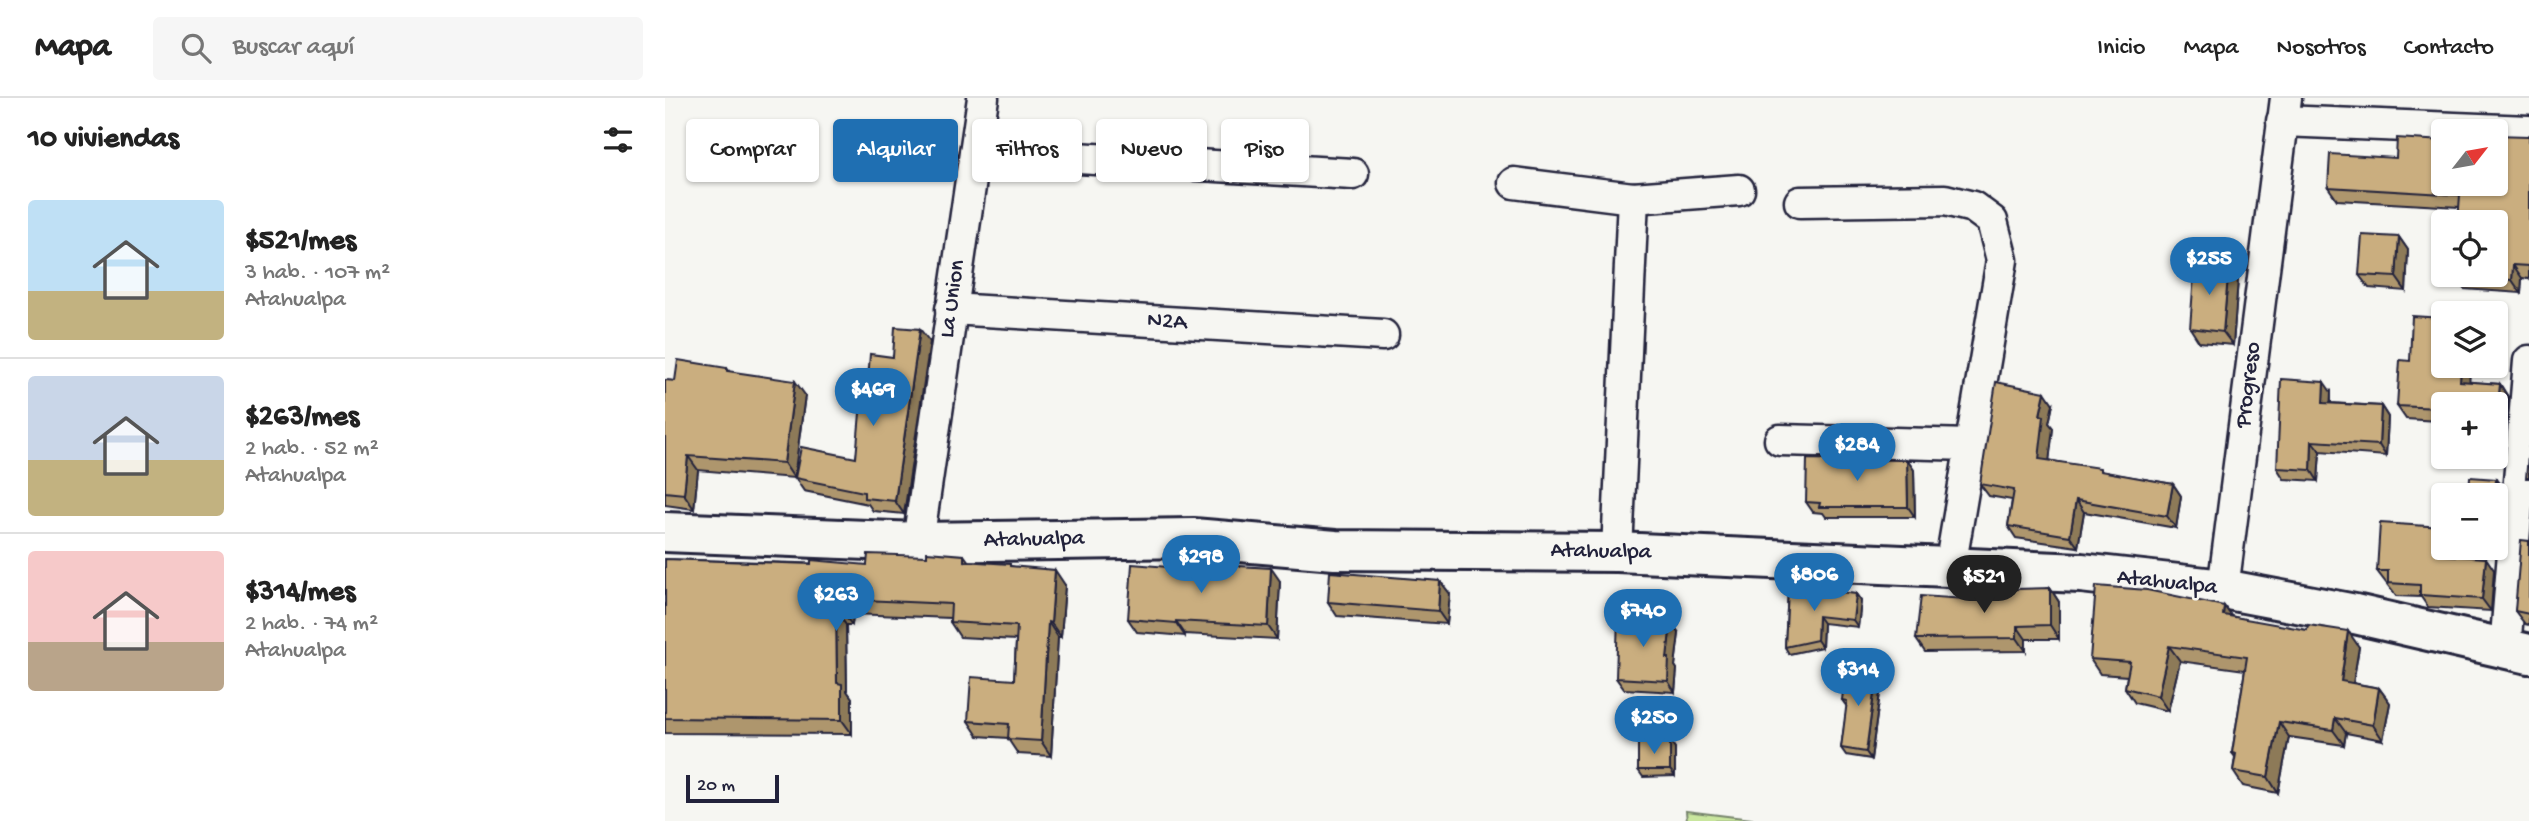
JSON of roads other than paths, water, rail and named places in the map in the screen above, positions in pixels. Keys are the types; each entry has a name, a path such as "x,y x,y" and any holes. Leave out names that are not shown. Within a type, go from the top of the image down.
{"street":[{"name":"La Union","path":"980,119 983,98"},
{"path":"2284,109 2529,131"},
{"name":"Progreso","path":"2223,589 2284,109"},
{"path":"1082,158 1353,174"},
{"name":"La Union","path":"918,542 972,172"},
{"path":"1514,183 1633,198 1739,190"},
{"path":"1617,552 1633,198"},
{"path":"1800,202 1945,200 1973,207 1992,221 2002,260 1949,568"},
{"name":"N2A","path":"951,309 1383,335"},
{"path":"2517,651 2529,361"},
{"path":"1780,440 1971,445"},
{"name":"Atahualpa","path":"665,532 918,542 1193,538 1335,550 1617,552 2081,573 2223,589 2355,614 2517,651"}]}
